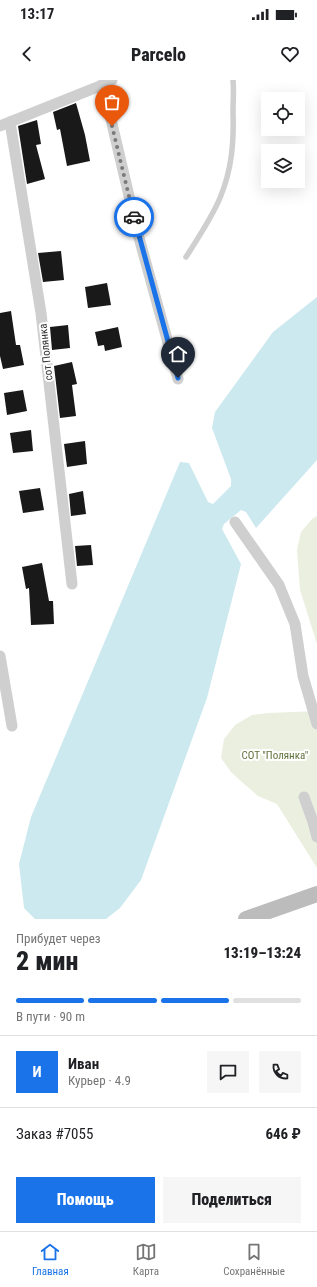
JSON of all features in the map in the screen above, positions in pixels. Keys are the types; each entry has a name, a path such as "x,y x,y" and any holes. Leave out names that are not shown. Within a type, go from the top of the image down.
{"main road":[{"path":"246,919 317,894"}],"street":[{"name":"сот Полянка","path":"72,584 42,313 5,124 107,81"},
{"path":"107,81 109,111 138,234 178,378"},
{"path":"235,522 279,584 295,624 303,676 317,724"},
{"path":"0,656 12,726"},
{"path":"304,797 317,837"}],"lane":[{"path":"186,257 209,220 220,198 227,178 233,153 234,125 232,80"}],"green space":[{"path":"317,516 317,644 300,590 297,550 301,532 312,519"},
{"name":"СОТ \"Полянка\"","path":"317,711 317,868 277,804 258,796 231,772 221,758 224,739 235,725 252,715"}],"water":[{"path":"317,297 317,460 256,528 246,512 241,510 224,524 222,529 241,564 207,698 141,880 120,908 106,919 35,919 24,908 19,864 31,817 180,462 189,463 208,502 213,504 231,486 231,479 212,428 215,412 273,332"}],"building":[{"path":"76,103 85,135 90,161 67,166 60,129 57,130 53,112"},
{"path":"37,120 41,144 36,145 45,179 27,184 18,126"},
{"path":"61,251 64,280 43,282 38,253"},
{"path":"107,283 111,305 88,308 85,287"},
{"path":"11,311 16,345 20,345 24,365 3,369 0,356 0,313"},
{"path":"68,325 70,348 52,350 50,327"},
{"path":"118,327 122,347 105,351 104,345 98,346 95,332"},
{"path":"72,362 77,384 72,385 76,416 60,418 54,366"},
{"path":"23,390 27,411 7,415 4,393"},
{"path":"31,430 33,451 13,453 10,433"},
{"path":"85,441 87,464 67,467 64,444"},
{"path":"40,488 44,510 23,513 19,491"},
{"path":"83,491 86,514 71,516 69,494"},
{"path":"91,545 93,565 77,566 75,546"},
{"path":"42,563 49,601 53,601 54,624 31,625 29,588 26,589 22,567"}],"way so far":[{"path":"112,126 134,217"}],"route":[{"path":"134,217 178,378"}]}
